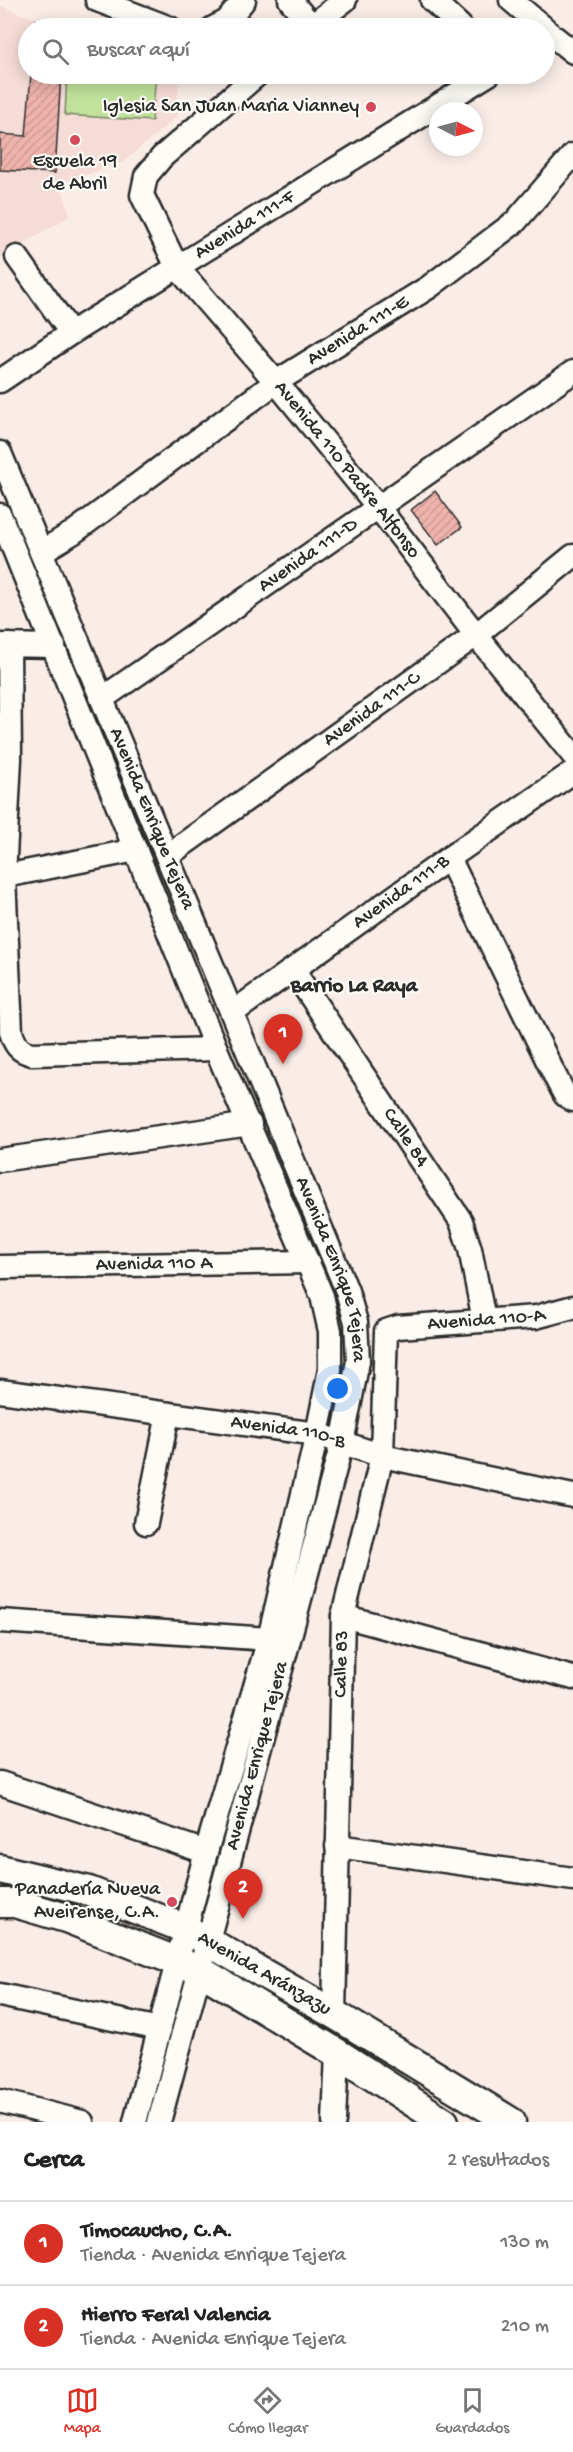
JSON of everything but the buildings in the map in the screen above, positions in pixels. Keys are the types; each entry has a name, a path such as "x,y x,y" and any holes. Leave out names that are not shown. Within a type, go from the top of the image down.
{"main road":[{"name":"Avenida Aránzazu","path":"0,1869 89,1892 197,1935 334,2014 510,2122"},
{"name":"Avenida Aránzazu","path":"0,1903 15,1903 66,1917 188,1965 337,2053 444,2122"}],"street":[{"path":"97,0 144,18"},
{"path":"229,18 244,0"},
{"path":"290,0 304,18"},
{"path":"322,18 345,0"},
{"path":"432,0 451,18"},
{"path":"514,1 532,18"},
{"path":"555,39 573,52"},
{"name":"Avenida 110 Padre Alfonso","path":"246,84 162,157 146,176 142,195 177,267 276,382 378,507 476,635 573,755"},
{"name":"Avenida 111-F","path":"0,381 70,333 473,84"},
{"name":"Avenida 111-E","path":"41,552 74,532 276,382 429,287 515,222 573,155"},
{"path":"17,257 70,333"},
{"name":"Avenida 111-D","path":"103,698 573,372"},
{"name":"Avenida Enrique Tejera","path":"0,453 231,1013 287,1142 347,1292 356,1322 358,1361 342,1443 188,1965 159,2122"},
{"name":"Avenida Enrique Tejera","path":"0,516 216,1049 322,1296 330,1331 330,1369 318,1434 269,1639 206,1852 197,1935"},
{"name":"Avenida 111-C","path":"167,856 476,635 573,556"},
{"path":"54,646 5,645 10,759 2,877 11,1032 15,1044 22,1052 32,1054 216,1049"},
{"name":"Avenida 111-B","path":"231,1013 573,772"},
{"path":"2,877 136,850"},
{"path":"449,858 557,1080 565,1095 573,1100"},
{"name":"Calle 84","path":"293,970 461,1221 470,1249 484,1320"},
{"path":"0,1160 249,1124"},
{"name":"Avenida 110 A","path":"0,1267 308,1262"},
{"name":"Avenida 110-A","path":"398,1327 536,1317 573,1307"},
{"name":"Calle 83","path":"334,2014 343,1616 382,1456 385,1336 386,1331 398,1327"},
{"name":"Avenida 110-B","path":"0,1391 24,1392 318,1434 382,1456 573,1496"},
{"path":"146,1523 168,1414"},
{"path":"343,1616 573,1678"},
{"path":"0,1621 269,1639"},
{"path":"0,1783 206,1852"},
{"path":"337,1846 573,1879"},
{"name":"Avenida Enrique Tejera","path":"135,2122 160,2029 188,1965"},
{"path":"0,1995 160,2029"},
{"path":"334,2122 337,2053"},
{"path":"0,2101 82,2122"}],"shaded area":[{"name":"Escuela 19 de Abril","path":"0,6 33,18 18,18 18,84 178,84 178,116 122,163 61,183 70,216 0,258"}],"green space":[{"path":"67,84 155,84 152,121 65,115"}],"place":[{"name":"Iglesia San Juan Maria Vianney","path":"371,107"},
{"name":"Escuela 19 de Abril","path":"75,140"},
{"name":"Timocaucho, C.A.","path":"283,1064"},
{"name":"Panadería Nueva Aveirense, C.A.","path":"172,1902"},
{"name":"Hierro Feral Valencia","path":"243,1919"}],"district":[{"name":"Barrio La Raya","path":"354,987"}]}
